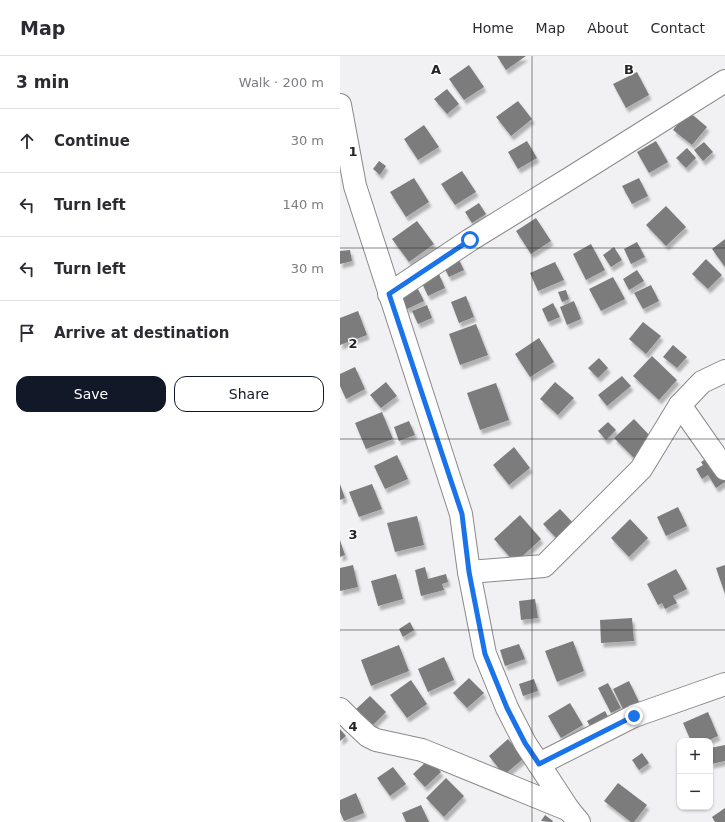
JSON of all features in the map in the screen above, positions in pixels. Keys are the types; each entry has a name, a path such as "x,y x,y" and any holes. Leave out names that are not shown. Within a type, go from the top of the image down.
{"street":[{"path":"389,294 470,240 725,81"},
{"path":"340,105 355,186 462,514 469,572 485,654 507,708 525,743 574,816"},
{"path":"469,572 544,566 641,469 680,405 702,382 725,371"},
{"path":"680,405 725,469"},
{"path":"539,764 634,716 725,684"},
{"path":"340,709 368,736 376,740 422,750 574,816"}],"building":[{"path":"497,56 526,56 506,70"},
{"path":"469,65 484,87 464,100 449,79"},
{"path":"637,72 649,95 626,108 613,84"},
{"path":"447,89 459,104 447,114 434,99"},
{"path":"518,101 532,119 511,136 496,117"},
{"path":"688,111 707,127 692,145 673,130"},
{"path":"424,125 439,147 418,160 404,139"},
{"path":"527,141 537,158 518,169 508,152"},
{"path":"656,141 668,162 649,173 637,152"},
{"path":"704,142 713,152 703,161 694,150"},
{"path":"687,148 696,158 686,168 676,158"},
{"path":"379,161 386,166 380,175 373,169"},
{"path":"462,171 476,192 455,205 441,184"},
{"path":"414,178 429,202 406,217 390,192"},
{"path":"639,178 648,196 632,204 622,186"},
{"path":"479,203 486,214 472,223 465,212"},
{"path":"666,206 686,227 666,246 646,225"},
{"path":"536,218 551,241 531,254 516,231"},
{"path":"417,221 434,244 409,262 392,239"},
{"path":"725,239 725,267 712,249"},
{"path":"637,242 645,257 631,264 624,249"},
{"path":"591,244 605,270 586,280 573,254"},
{"path":"614,247 622,260 611,267 603,255"},
{"path":"350,250 352,261 340,264 340,251"},
{"path":"457,256 464,270 449,277 442,263"},
{"path":"706,259 722,275 708,289 692,274"},
{"path":"555,262 564,280 538,291 530,273"},
{"path":"637,270 644,281 629,290 623,279"},
{"path":"439,274 445,288 428,296 421,281"},
{"path":"613,277 625,299 601,311 589,289"},
{"path":"651,285 659,301 643,309 634,293"},
{"path":"418,289 424,301 407,309 401,297"},
{"path":"566,290 569,299 562,302 558,292"},
{"path":"466,296 474,317 459,323 451,302"},
{"path":"574,301 581,319 567,325 560,307"},
{"path":"553,303 560,317 548,322 542,309"},
{"path":"427,305 432,318 418,324 412,311"},
{"path":"358,311 367,335 340,345 340,318"},
{"path":"643,322 661,336 646,354 629,339"},
{"path":"476,324 488,355 460,365 449,334"},
{"path":"539,338 554,362 530,377 515,354"},
{"path":"673,345 687,357 677,368 663,357"},
{"path":"652,356 677,380 659,400 633,376"},
{"path":"599,358 608,368 598,378 588,368"},
{"path":"355,367 365,389 346,399 340,386 340,374"},
{"path":"622,376 631,386 607,406 598,395"},
{"path":"386,382 397,396 381,408 370,395"},
{"path":"555,382 574,398 558,415 540,399"},
{"path":"496,383 509,420 480,430 467,393"},
{"path":"382,412 393,439 366,449 355,423"},
{"path":"634,419 653,439 634,458 614,438"},
{"path":"409,421 415,435 399,441 394,427"},
{"path":"608,422 616,430 606,440 598,431"},
{"path":"514,447 530,468 509,485 493,465"},
{"path":"397,455 408,479 385,489 374,466"},
{"path":"712,455 725,476 725,482 716,488 708,475 702,479 696,469 703,465 701,462"},
{"path":"340,484 345,498 340,500"},
{"path":"372,484 382,509 359,517 349,492"},
{"path":"678,507 687,526 666,536 657,517"},
{"path":"560,509 575,525 558,540 543,524"},
{"path":"520,515 541,539 515,563 494,539"},
{"path":"417,516 424,545 395,552 387,523"},
{"path":"630,519 648,538 629,557 611,538"},
{"path":"340,540 345,555 340,557"},
{"path":"353,565 358,587 340,591 340,568"},
{"path":"725,565 725,594 716,568"},
{"path":"425,567 428,579 446,574 448,582 442,584 444,590 421,596 415,570"},
{"path":"676,569 687,589 673,596 677,603 665,609 662,603 658,605 647,584"},
{"path":"396,574 403,599 378,606 371,581"},
{"path":"535,599 538,618 521,620 519,601"},
{"path":"632,618 634,641 601,643 600,620"},
{"path":"410,622 414,630 403,637 399,629"},
{"path":"573,641 584,671 557,682 545,651"},
{"path":"519,644 525,659 505,666 500,650"},
{"path":"399,645 409,671 371,686 361,660"},
{"path":"444,657 454,680 428,692 418,669"},
{"path":"469,678 484,693 467,708 453,693"},
{"path":"534,679 538,691 523,696 519,684"},
{"path":"411,680 427,704 407,718 390,695"},
{"path":"629,681 640,704 624,711 613,689"},
{"path":"608,683 621,708 611,713 598,688"},
{"path":"370,696 386,712 369,729 353,712"},
{"path":"570,703 583,725 561,738 548,716"},
{"path":"605,711 612,724 594,733 587,721"},
{"path":"708,712 718,736 713,738 690,738 683,723"},
{"path":"340,729 346,736 340,741"},
{"path":"508,739 524,758 504,775 489,756"},
{"path":"725,745 725,761 713,764 713,747"},
{"path":"642,753 649,763 639,770 632,760"},
{"path":"429,759 441,772 425,787 413,774"},
{"path":"393,767 406,784 390,796 377,778"},
{"path":"446,778 464,796 444,817 426,798"},
{"path":"618,783 647,805 634,822 631,822 604,801"},
{"path":"356,793 364,813 344,821 340,812 340,800"},
{"path":"421,805 429,822 406,822 402,813"},
{"path":"725,808 725,822 715,822 712,817"},
{"path":"545,815 553,821 541,821"}],"route":[{"path":"470,240 389,294 462,514 469,572 485,654 507,708 525,743 539,764 634,716"}]}
